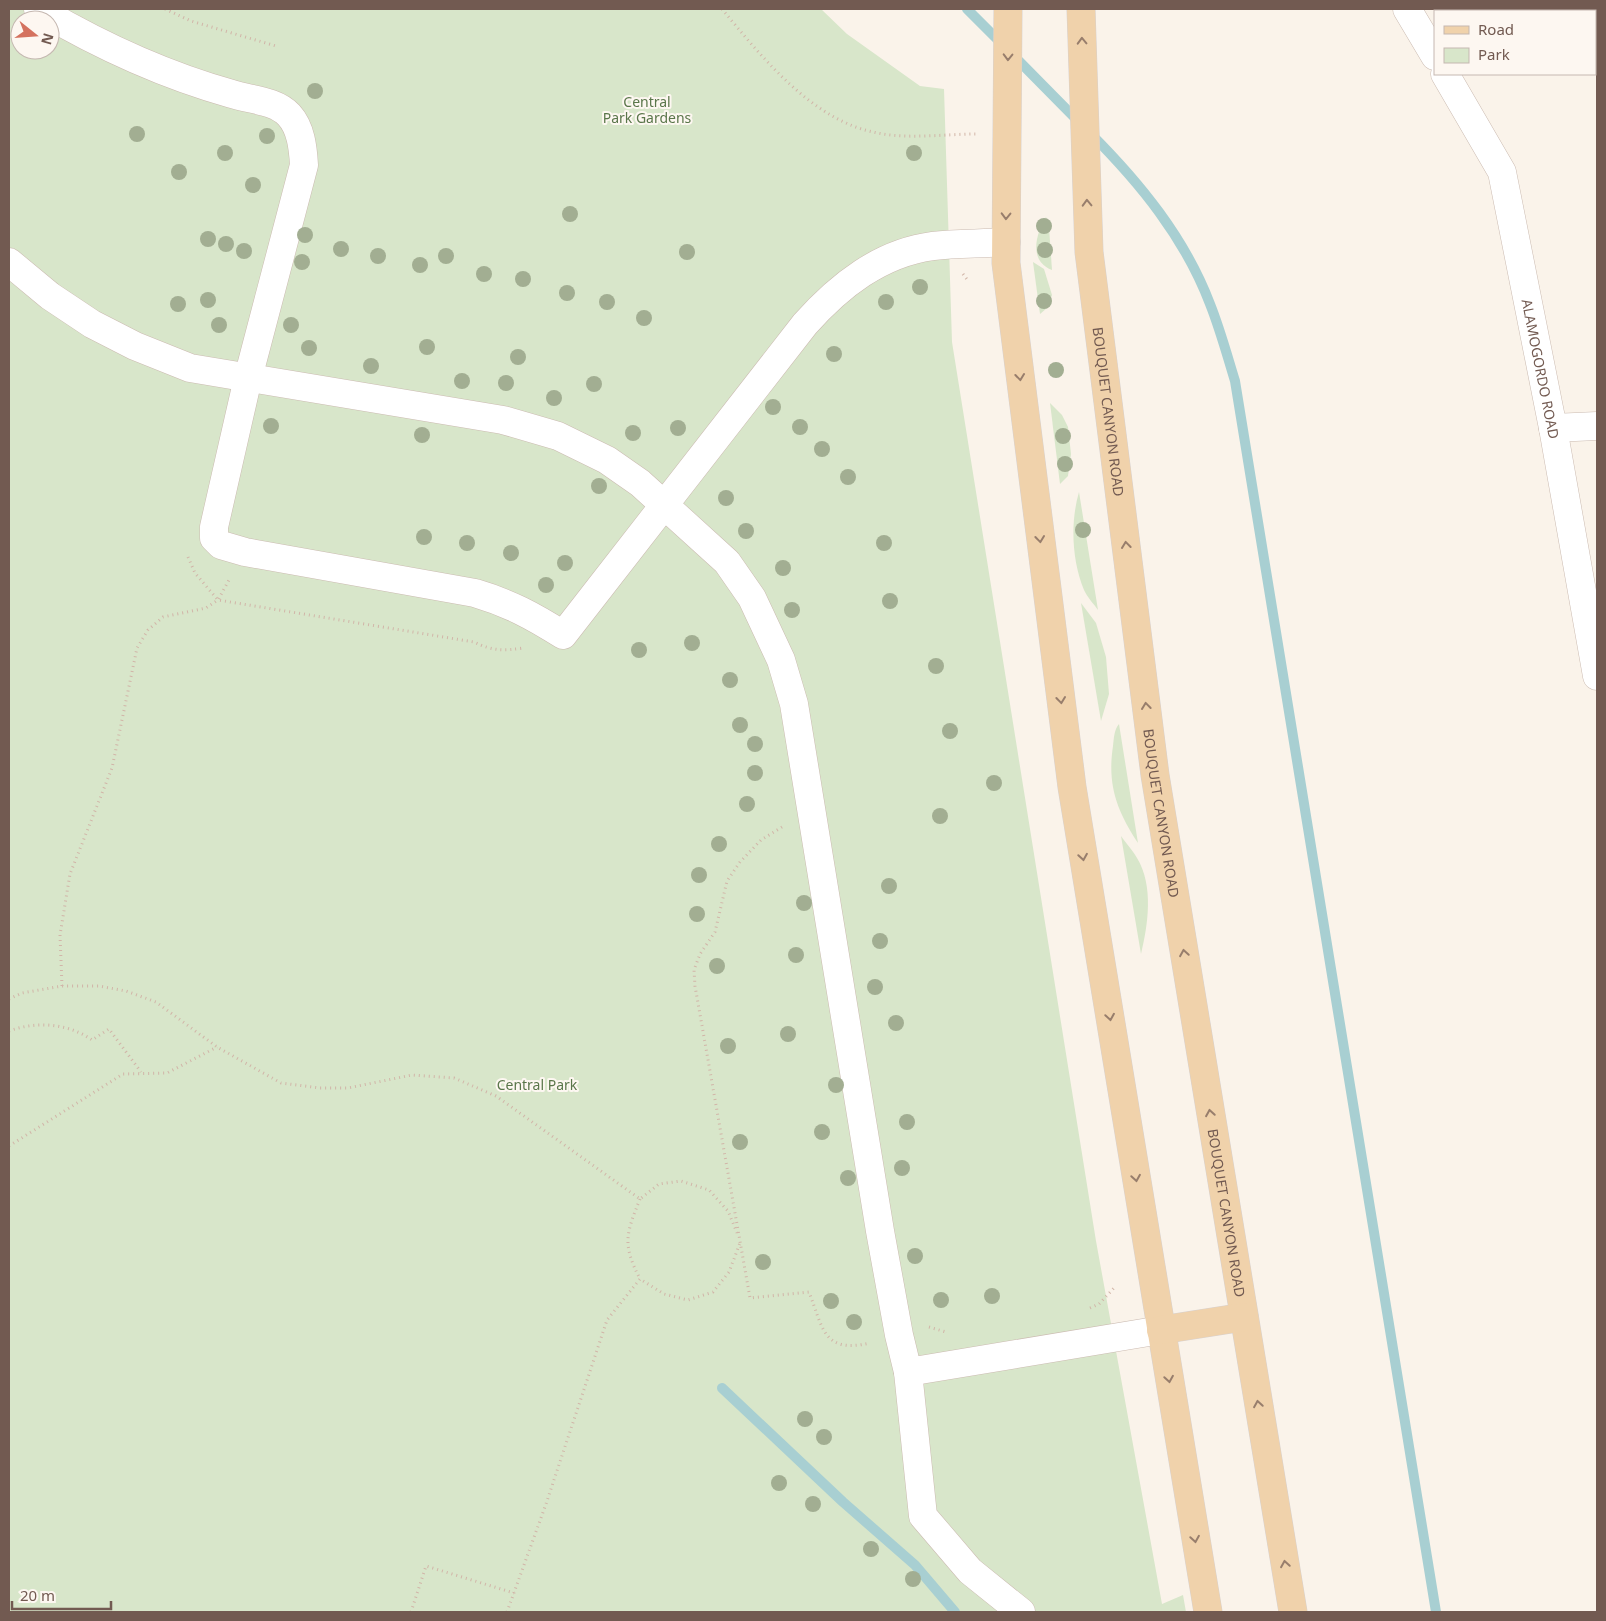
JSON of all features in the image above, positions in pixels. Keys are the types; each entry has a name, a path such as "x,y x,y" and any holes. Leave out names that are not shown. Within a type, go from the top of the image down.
{"main road":[{"path":"1008,9 1006,242 1008,282 1072,788 1208,1612"},
{"name":"BOUQUET CANYON ROAD","path":"1081,9 1089,252 1155,776 1293,1612"},
{"path":"1161,1330 1244,1317"}],"street":[{"path":"38,9 110,49 202,85 270,103 288,114 298,130 304,164 248,378 214,527 214,538 221,545 246,552 475,593 506,602 532,615 563,635 663,505 778,362 805,324 825,302 852,278 897,254 932,246 1006,242"},
{"path":"1408,9 1434,54"},
{"name":"ALAMOGORDO ROAD","path":"1446,75 1502,172 1553,428 1597,676"},
{"path":"9,262 50,296 92,324 135,346 190,368 503,420 558,436 607,460 640,483 727,562 752,598 781,660 794,704 899,1335 908,1372 924,1516 970,1571 1021,1612"},
{"path":"1553,428 1597,426"},
{"path":"908,1372 1161,1330"}],"path":[{"path":"165,9 191,21 276,46"},
{"path":"722,9 758,53 818,108 849,126 875,133 902,136 1007,133"},
{"path":"185,551 195,573 218,600 474,642 487,649 501,651 529,647"},
{"path":"62,986 60,935 70,874 112,768 137,648 148,630 163,617 206,608 218,600 246,552"},
{"path":"786,821 780,830 756,846 740,862 727,881 715,932 700,954 694,970 750,1298 809,1292 826,1336 837,1344 855,1346 931,1327 941,1332 952,1332"},
{"path":"9,999 22,992 62,986 99,986 126,991 156,1002 217,1047 281,1083 348,1088 412,1075 454,1078 496,1096 640,1199"},
{"path":"9,1031 30,1025 48,1025 74,1030 92,1040 109,1029 141,1073"},
{"path":"9,1146 123,1074 167,1073 217,1047"},
{"path":"681,1181 709,1190 728,1211 740,1241 729,1272 713,1292 688,1300 664,1294 640,1279 628,1255 628,1229 640,1199 658,1184 681,1181"},
{"path":"506,1612 607,1320 640,1279"},
{"path":"1086,1310 1100,1304 1114,1288"},
{"path":"411,1612 426,1566 514,1593"}],"green space":[{"name":"Central Park","path":"9,9 821,9 847,34 920,86 944,89 952,342 1096,1241 1162,1604 1183,1595 1186,1612 9,1612"},
{"path":"1046,217 1049,227 1052,270 1044,266 1040,260 1036,246 1039,231"},
{"path":"1033,262 1044,269 1052,295 1047,308 1040,314"},
{"path":"1050,403 1062,415 1068,427 1071,454 1068,476 1060,484"},
{"path":"1079,492 1098,610 1084,590 1077,567 1073,529"},
{"path":"1081,603 1096,623 1106,657 1109,694 1101,721"},
{"path":"1119,724 1138,843 1119,809 1111,773 1114,734"},
{"path":"1121,836 1137,858 1146,881 1148,906 1146,931 1141,954"}],"waterway":[{"path":"967,9 1003,45"},
{"path":"1013,55 1080,123"},
{"path":"1090,133 1143,192 1188,256 1214,313 1235,381 1436,1612"},
{"path":"722,1388 843,1502 915,1565 955,1612"}],"park label":[{"name":"Central Park Gardens","path":"647,109"}]}
